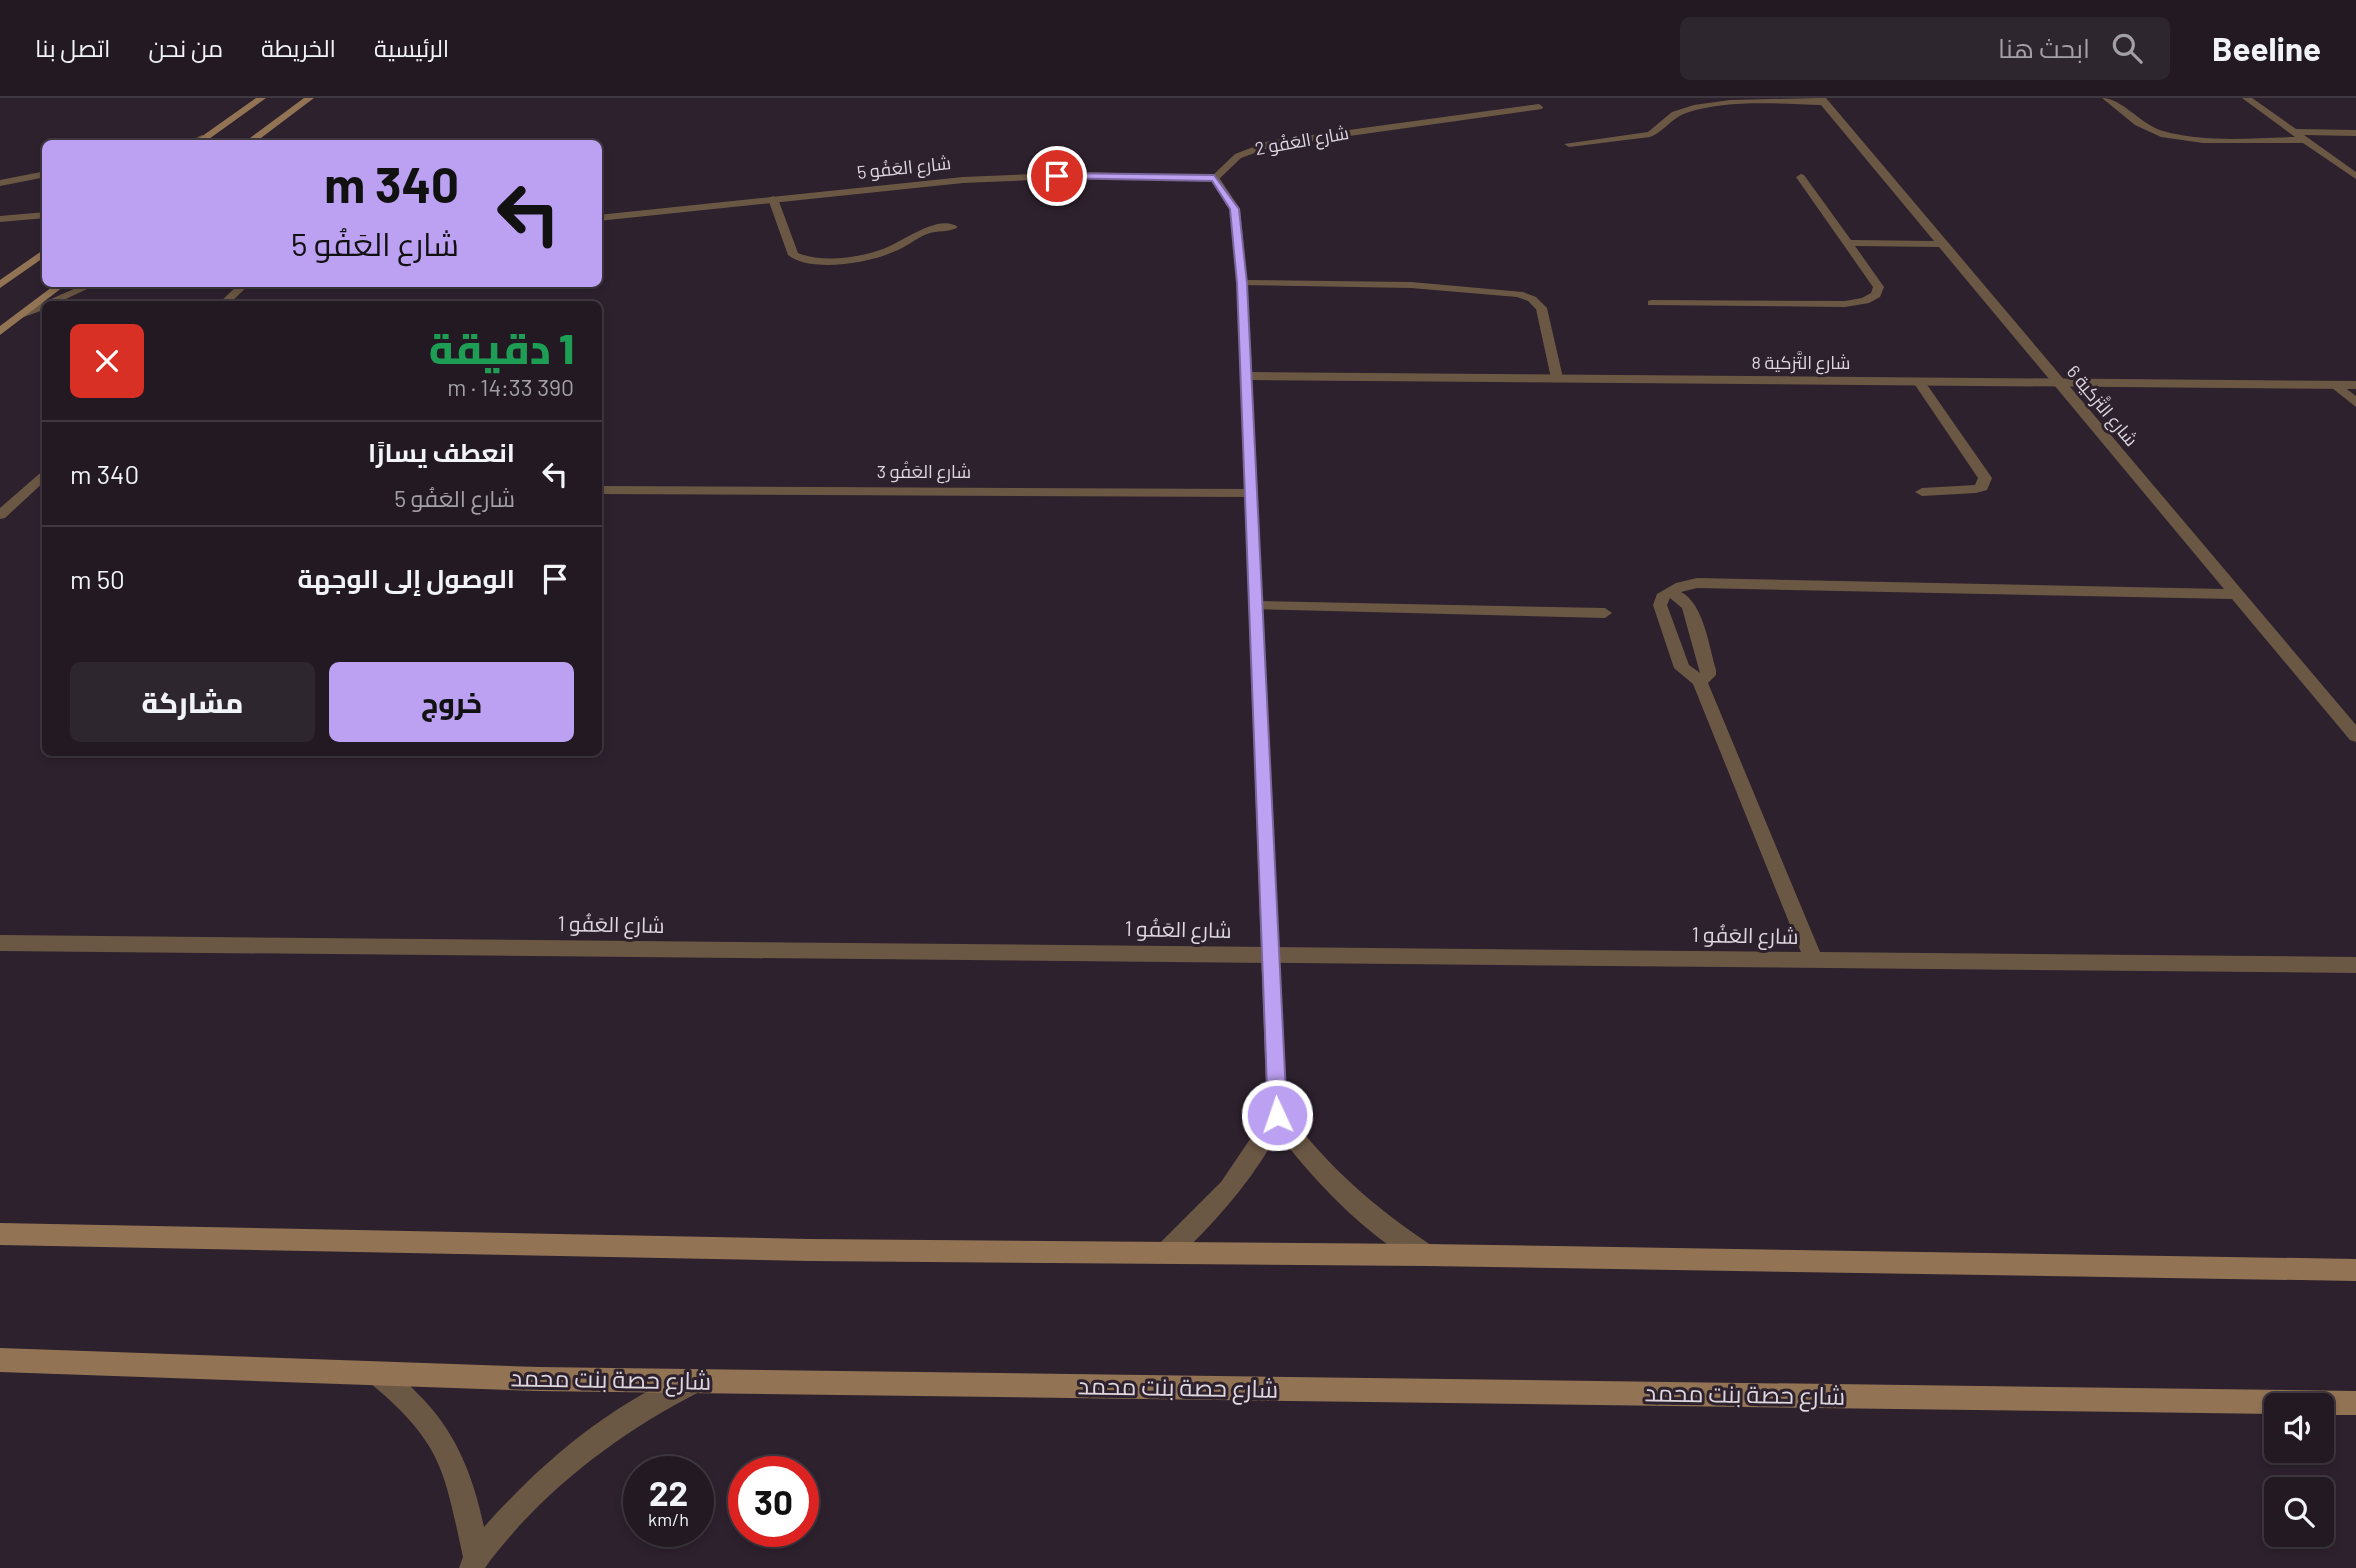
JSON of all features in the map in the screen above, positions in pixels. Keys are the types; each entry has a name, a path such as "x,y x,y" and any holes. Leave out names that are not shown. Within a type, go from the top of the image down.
{"street":[{"path":"199,140 262,98"},
{"path":"252,140 310,98"},
{"path":"2106,98 2144,127 2174,137 2305,140"},
{"path":"2246,98 2356,176"},
{"path":"1569,144 1650,134 1662,128 1674,114 1687,110 1823,100"},
{"name":"شارع التَّزكية 6","path":"1823,100 2356,736"},
{"name":"شارع العَفُو 2","path":"1214,178 1238,156 1269,144 1539,107"},
{"path":"2293,132 2356,133"},
{"path":"0,183 42,175"},
{"name":"شارع العَفُو 5","path":"602,218 927,183 1022,177 1214,178"},
{"path":"1652,303 1845,304 1865,301 1876,295 1879,287 1801,177"},
{"path":"1167,1252 1202,1221 1233,1187 1258,1152 1277,1115 1242,283 1235,209 1214,178"},
{"path":"773,199 793,255 807,261 873,256 892,250 923,231 953,227"},
{"path":"0,219 42,215"},
{"path":"1848,243 1942,244"},
{"path":"0,285 42,254"},
{"path":"1242,283 1423,286 1510,292 1527,296 1541,308 1557,379"},
{"path":"0,332 58,287"},
{"path":"54,301 86,287"},
{"path":"226,301 242,287"},
{"path":"21,315 42,306"},
{"name":"شارع التَّزكية 8","path":"1245,376 2356,385"},
{"path":"1920,382 1985,478 1982,487 1976,489 1922,492"},
{"path":"2336,385 2356,403"},
{"path":"0,515 42,476"},
{"path":"29,488 42,488"},
{"name":"شارع العَفُو 3","path":"602,490 1250,493"},
{"path":"1814,960 1700,681 1682,668 1660,605 1662,597 1681,586 1697,583 2236,594"},
{"path":"1671,593 1683,599 1689,607 1709,670 1708,675 1700,681"},
{"path":"1255,606 1605,613"},
{"name":"شارع العَفُو 1","path":"0,943 2356,965"},
{"path":"1277,1115 1299,1147 1345,1195 1388,1231 1426,1255"},
{"path":"0,1234 767,1250 1426,1255 2356,1270"},
{"name":"شارع حصة بنت محمد","path":"0,1360 692,1382 2356,1403"},
{"path":"377,1374 417,1407 434,1427 455,1464 469,1507 474,1562"},
{"path":"474,1562 516,1510 569,1460 647,1405 692,1382"}],"route":[{"path":"1057,176 1214,178 1235,209 1242,283 1277,1115"}]}
